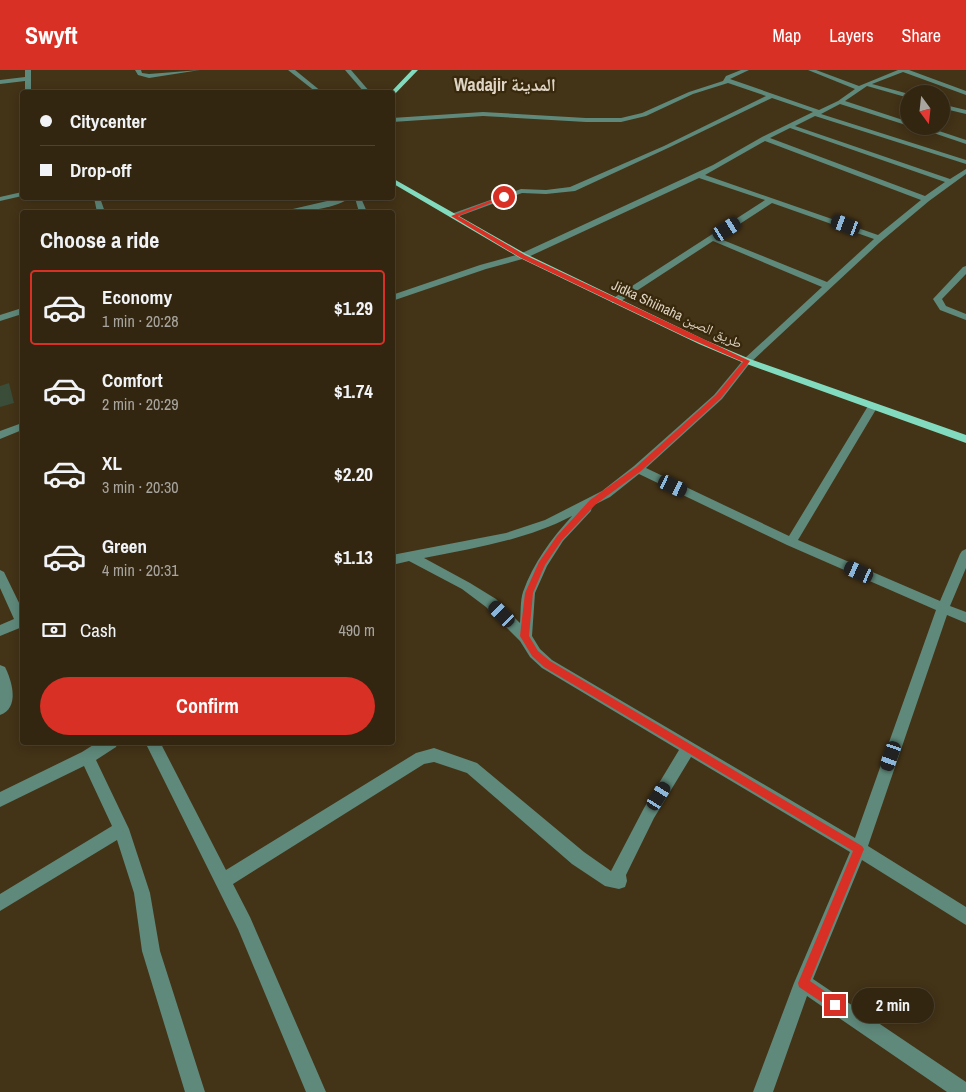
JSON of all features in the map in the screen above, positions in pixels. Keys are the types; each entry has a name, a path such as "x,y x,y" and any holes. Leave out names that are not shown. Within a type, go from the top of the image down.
{"main road":[{"path":"395,92 415,70"},
{"name":"Jidka Shiinaha طريق الصين","path":"395,182 523,256 615,301 747,361 966,439"}],"street":[{"path":"28,70 28,90"},
{"path":"138,70 140,74 149,76 197,70"},
{"path":"291,70 316,90"},
{"path":"348,70 365,90"},
{"path":"728,81 726,80 728,77 746,70"},
{"path":"811,70 863,86 900,94"},
{"path":"395,297 483,267 523,256 699,175 764,138 840,102 863,86 903,70 966,93"},
{"path":"0,82 28,79"},
{"path":"395,120 483,114 586,120 621,120 644,115 692,93 728,81 817,113 966,162"},
{"path":"454,216 521,191 546,192 572,189 666,148 771,96"},
{"path":"840,102 900,121"},
{"path":"950,108 966,112"},
{"path":"790,126 951,182"},
{"path":"944,135 966,142"},
{"path":"764,138 926,199"},
{"path":"525,636 529,593 542,564 559,538 593,502 638,469 718,397 747,361 879,238 926,199 966,170"},
{"path":"699,175 770,201 829,218 879,238"},
{"path":"0,199 20,194"},
{"path":"295,210 341,200"},
{"path":"615,301 770,201"},
{"path":"712,238 828,286"},
{"path":"966,269 937,299 943,308 966,317"},
{"path":"0,318 20,312"},
{"path":"791,542 873,406"},
{"path":"0,435 20,427"},
{"path":"638,469 791,542 966,618"},
{"path":"395,559 507,537 548,523 593,502"},
{"path":"763,1092 803,983 859,849 943,608 966,554"},
{"path":"409,556 466,586 492,603 525,636 535,653 547,664 859,849 966,917"},
{"path":"0,575 20,617"},
{"path":"0,631 20,622"},
{"path":"0,671 6,697 5,705 0,709"},
{"path":"0,800 88,758 108,745"},
{"path":"154,745 224,880 316,1092"},
{"path":"224,880 421,758 434,755 472,768 578,858 611,880 619,881 618,874 649,813 689,748"},
{"path":"88,758 121,829 142,893 151,951 195,1092"},
{"path":"0,903 121,829"},
{"path":"803,983 965,1092"}],"green space":[{"path":"9,383 14,403 0,407 0,386"}],"district":[{"name":"Wadajir المدينة","path":"505,85"}],"route":[{"path":"504,197 454,216 523,256 688,336 747,361 718,397 638,469 593,502 559,538 542,564 529,593 525,636 535,653 547,664 859,849 803,983 835,1005"}]}
